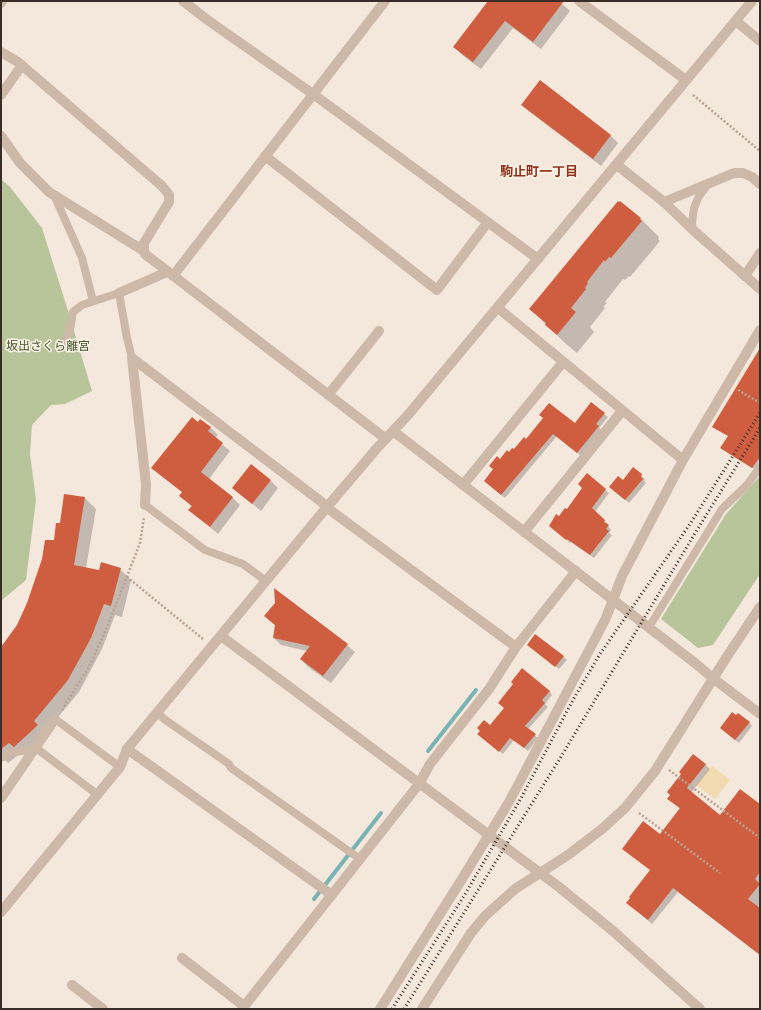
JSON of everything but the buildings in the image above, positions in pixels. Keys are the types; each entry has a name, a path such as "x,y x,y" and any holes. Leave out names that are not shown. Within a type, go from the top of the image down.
{"street":[{"path":"183,1 538,259"},
{"path":"119,294 170,274 265,156 385,1"},
{"path":"579,1 686,80"},
{"path":"1,912 120,767 127,749 157,712 327,507 408,415 498,308 752,1"},
{"path":"736,21 760,41"},
{"path":"1,52 22,65 156,181 169,195 169,202 146,238 143,247 144,251"},
{"path":"1,94 22,65"},
{"path":"1,136 20,163 49,192 144,251 145,254 170,274 386,439"},
{"path":"265,156 437,290 488,222"},
{"path":"617,165 664,202 760,290"},
{"path":"664,202 734,173 743,173 752,177 760,184"},
{"path":"745,276 760,253"},
{"path":"498,308 683,460"},
{"path":"380,1009 509,802 605,620 622,576 683,460 760,330"},
{"path":"328,395 378,332"},
{"path":"132,358 146,484 145,505"},
{"path":"132,358 327,507 516,647"},
{"path":"463,485 563,362"},
{"path":"524,532 622,411"},
{"path":"393,431 760,714"},
{"path":"182,958 243,1008 353,855 419,784 430,764 489,689 516,647 576,571"},
{"path":"422,1009 467,939 485,916 514,889 568,855 602,829 625,808 661,763 726,658 760,607"},
{"path":"221,636 559,887 613,931 700,1009"},
{"path":"1,798 56,719"},
{"path":"127,749 326,891"},
{"path":"72,985 103,1009"}],"lane":[{"path":"693,230 692,223 694,208 699,196 708,184"},
{"path":"54,195 82,258 93,301"},
{"path":"66,347 73,312 82,305 119,294 132,358"},
{"path":"649,627 722,509 747,485 760,467"},
{"path":"145,505 205,550 243,564 266,581"},
{"path":"157,712 164,719 229,764 231,768 353,855"},
{"path":"56,719 120,767"},
{"path":"1,758 10,753 36,748 98,795"}],"path":[{"path":"693,95 760,151"},
{"path":"738,389 760,403"},
{"path":"56,719 89,667 108,625 140,543 145,505"},
{"path":"127,577 205,640"},
{"path":"661,763 760,838"},
{"path":"640,813 720,874"}],"green space":[{"name":"坂出さくら離宮","path":"1,179 10,187 42,228 70,317 76,316 74,331 92,391 65,404 51,405 32,425 30,454 36,500 26,580 1,601"},
{"path":"760,476 760,574 713,645 698,648 661,619 726,514"}],"sand":[{"path":"712,766 730,780 715,799 696,785"}],"waterway":[{"path":"428,751 476,690"},
{"path":"314,899 381,813"}],"railway":[{"path":"392,1009 464,896 520,800 574,698 600,654 690,524 760,413"},
{"path":"404,1009 559,760 760,428"}],"district":[{"name":"駒止町一丁目","path":"539,173"}]}
